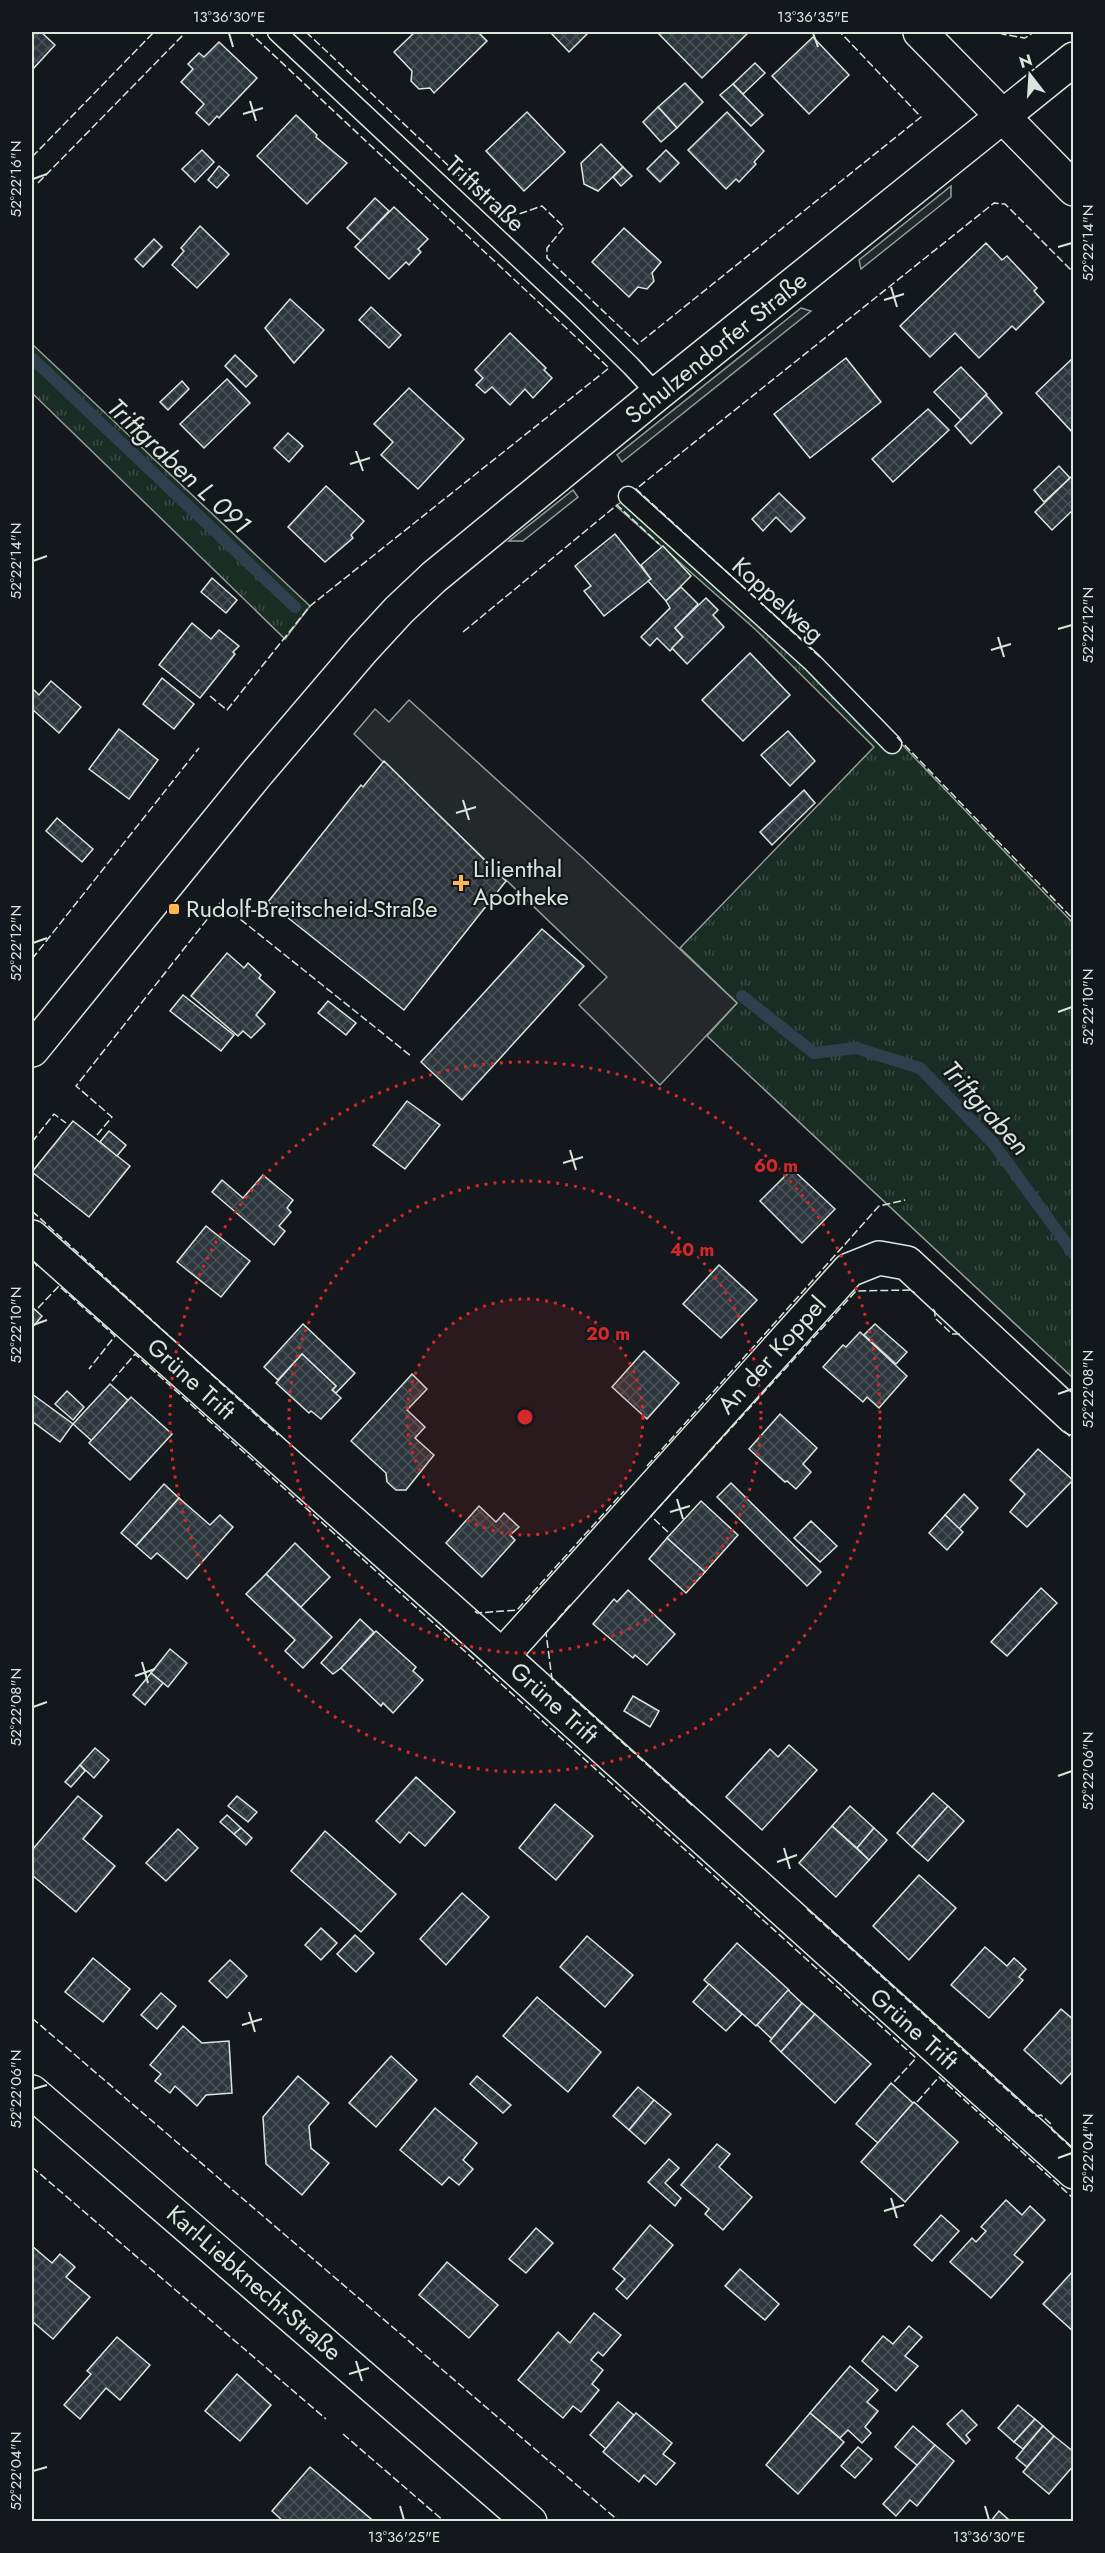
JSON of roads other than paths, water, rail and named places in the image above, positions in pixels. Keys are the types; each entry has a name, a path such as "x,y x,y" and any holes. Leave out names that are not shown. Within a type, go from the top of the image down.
{"street":[{"path":"920,32 1074,189"},
{"name":"Schulzendorfer Straße","path":"36,1035 365,646 434,577 657,394 1074,59"},
{"name":"Grüne Trift","path":"32,1237 502,1656 1074,2172"},
{"name":"An der Koppel","path":"502,1656 849,1270 879,1258 906,1263 1074,1418"},
{"name":"Karl-Liebknecht-Straße","path":"32,2091 530,2522"}],"lane":[{"name":"Triftstraße","path":"277,32 574,310 657,394"},
{"name":"Koppelweg","path":"628,496 811,661 892,744"}],"waterway":[{"name":"Triftgraben L 091","path":"32,358 295,607"},
{"name":"Triftgraben","path":"742,996 814,1053 856,1048 920,1068 993,1143 1074,1254"}],"place":[{"name":"Lilienthal Apotheke","path":"461,883"},
{"name":"Rudolf-Breitscheid-Straße","path":"174,909"}]}
